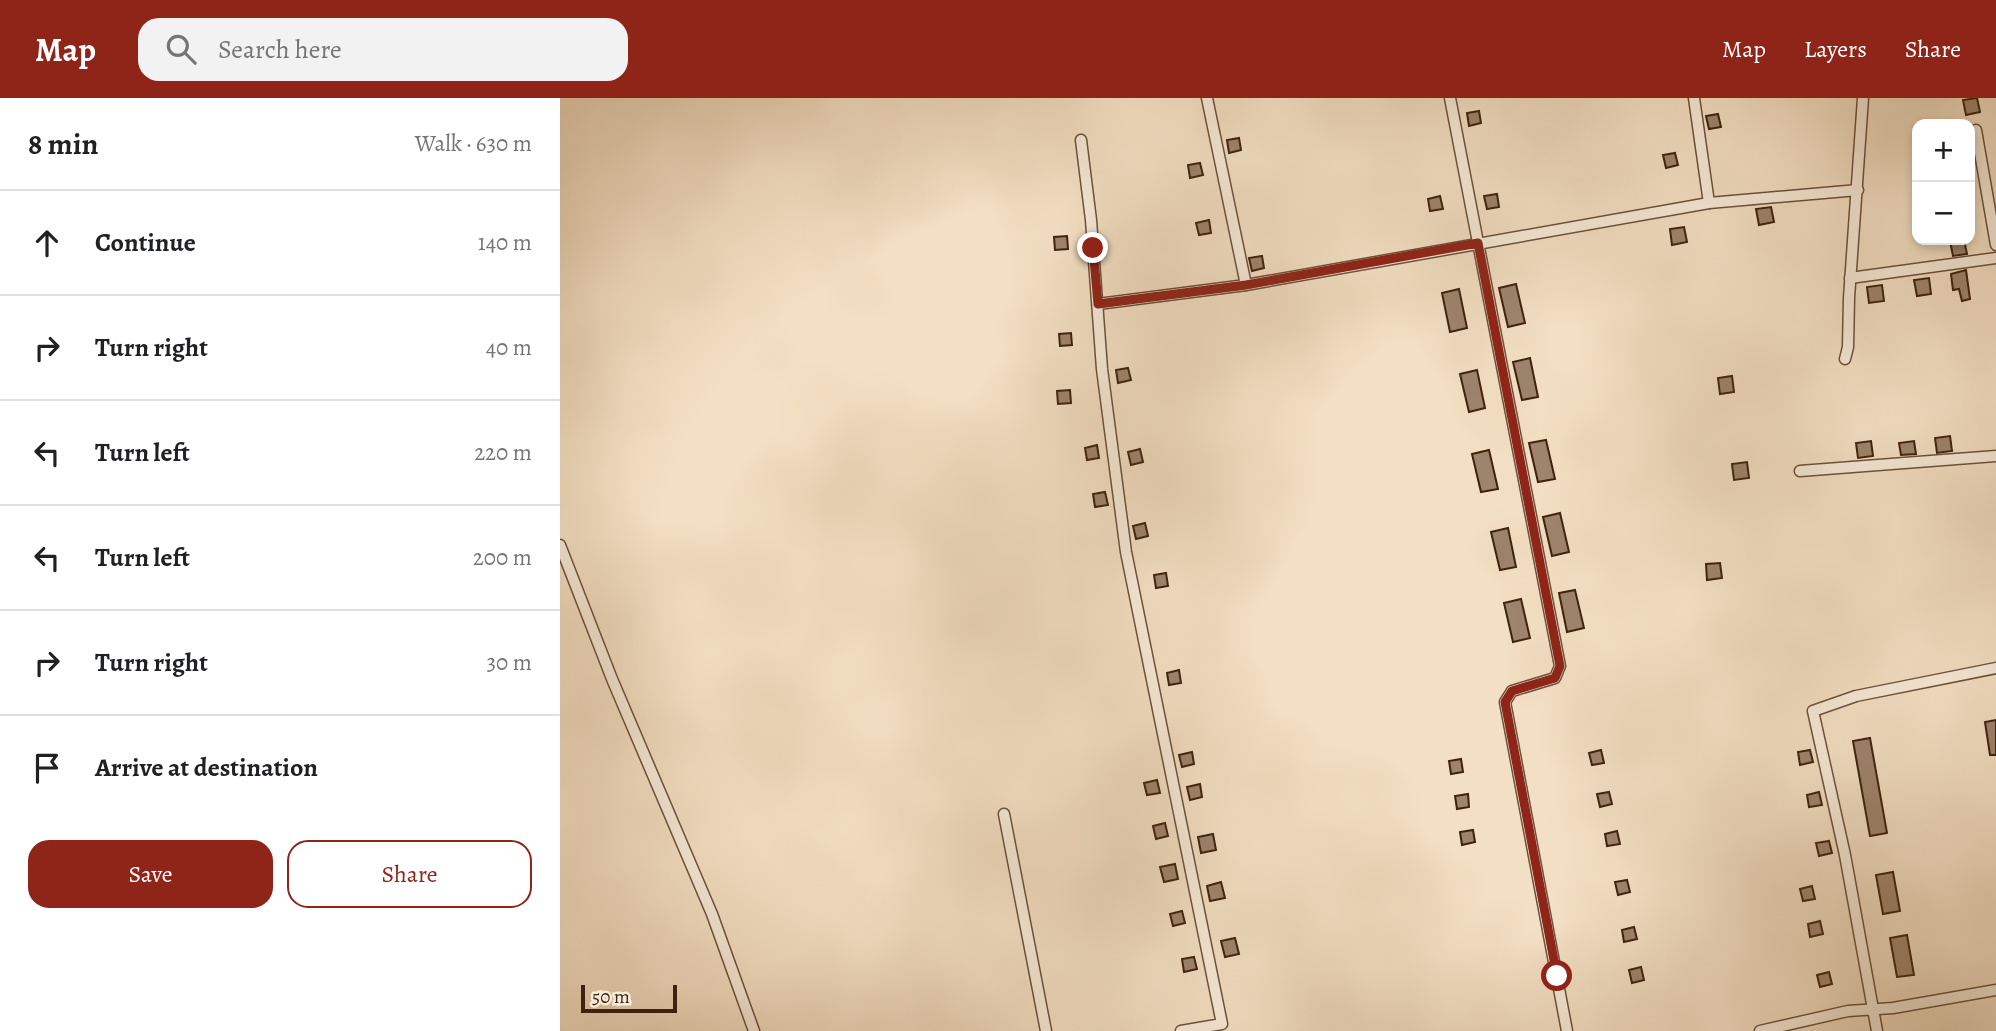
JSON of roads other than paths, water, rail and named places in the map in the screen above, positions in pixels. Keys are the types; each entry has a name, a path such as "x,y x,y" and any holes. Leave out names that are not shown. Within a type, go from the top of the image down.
{"street":[{"path":"1207,98 1246,285"},
{"path":"1450,98 1560,666 1555,678 1512,691 1505,702 1567,1031"},
{"path":"1694,98 1709,203"},
{"path":"1845,359 1848,347 1850,278 1863,98"},
{"path":"1976,130 1996,245"},
{"path":"1081,139 1091,220 1102,369 1126,552 1222,1024 1181,1031"},
{"path":"1098,304 1246,285 1709,203 1858,190"},
{"path":"1850,278 1996,258"},
{"path":"1800,471 1996,456"},
{"path":"560,545 612,679 712,914 754,1031"},
{"path":"1878,1031 1845,855 1813,711 1856,696 1996,667"},
{"path":"1004,814 1046,1031"},
{"path":"1760,1031 1848,1011 1996,990"}]}
